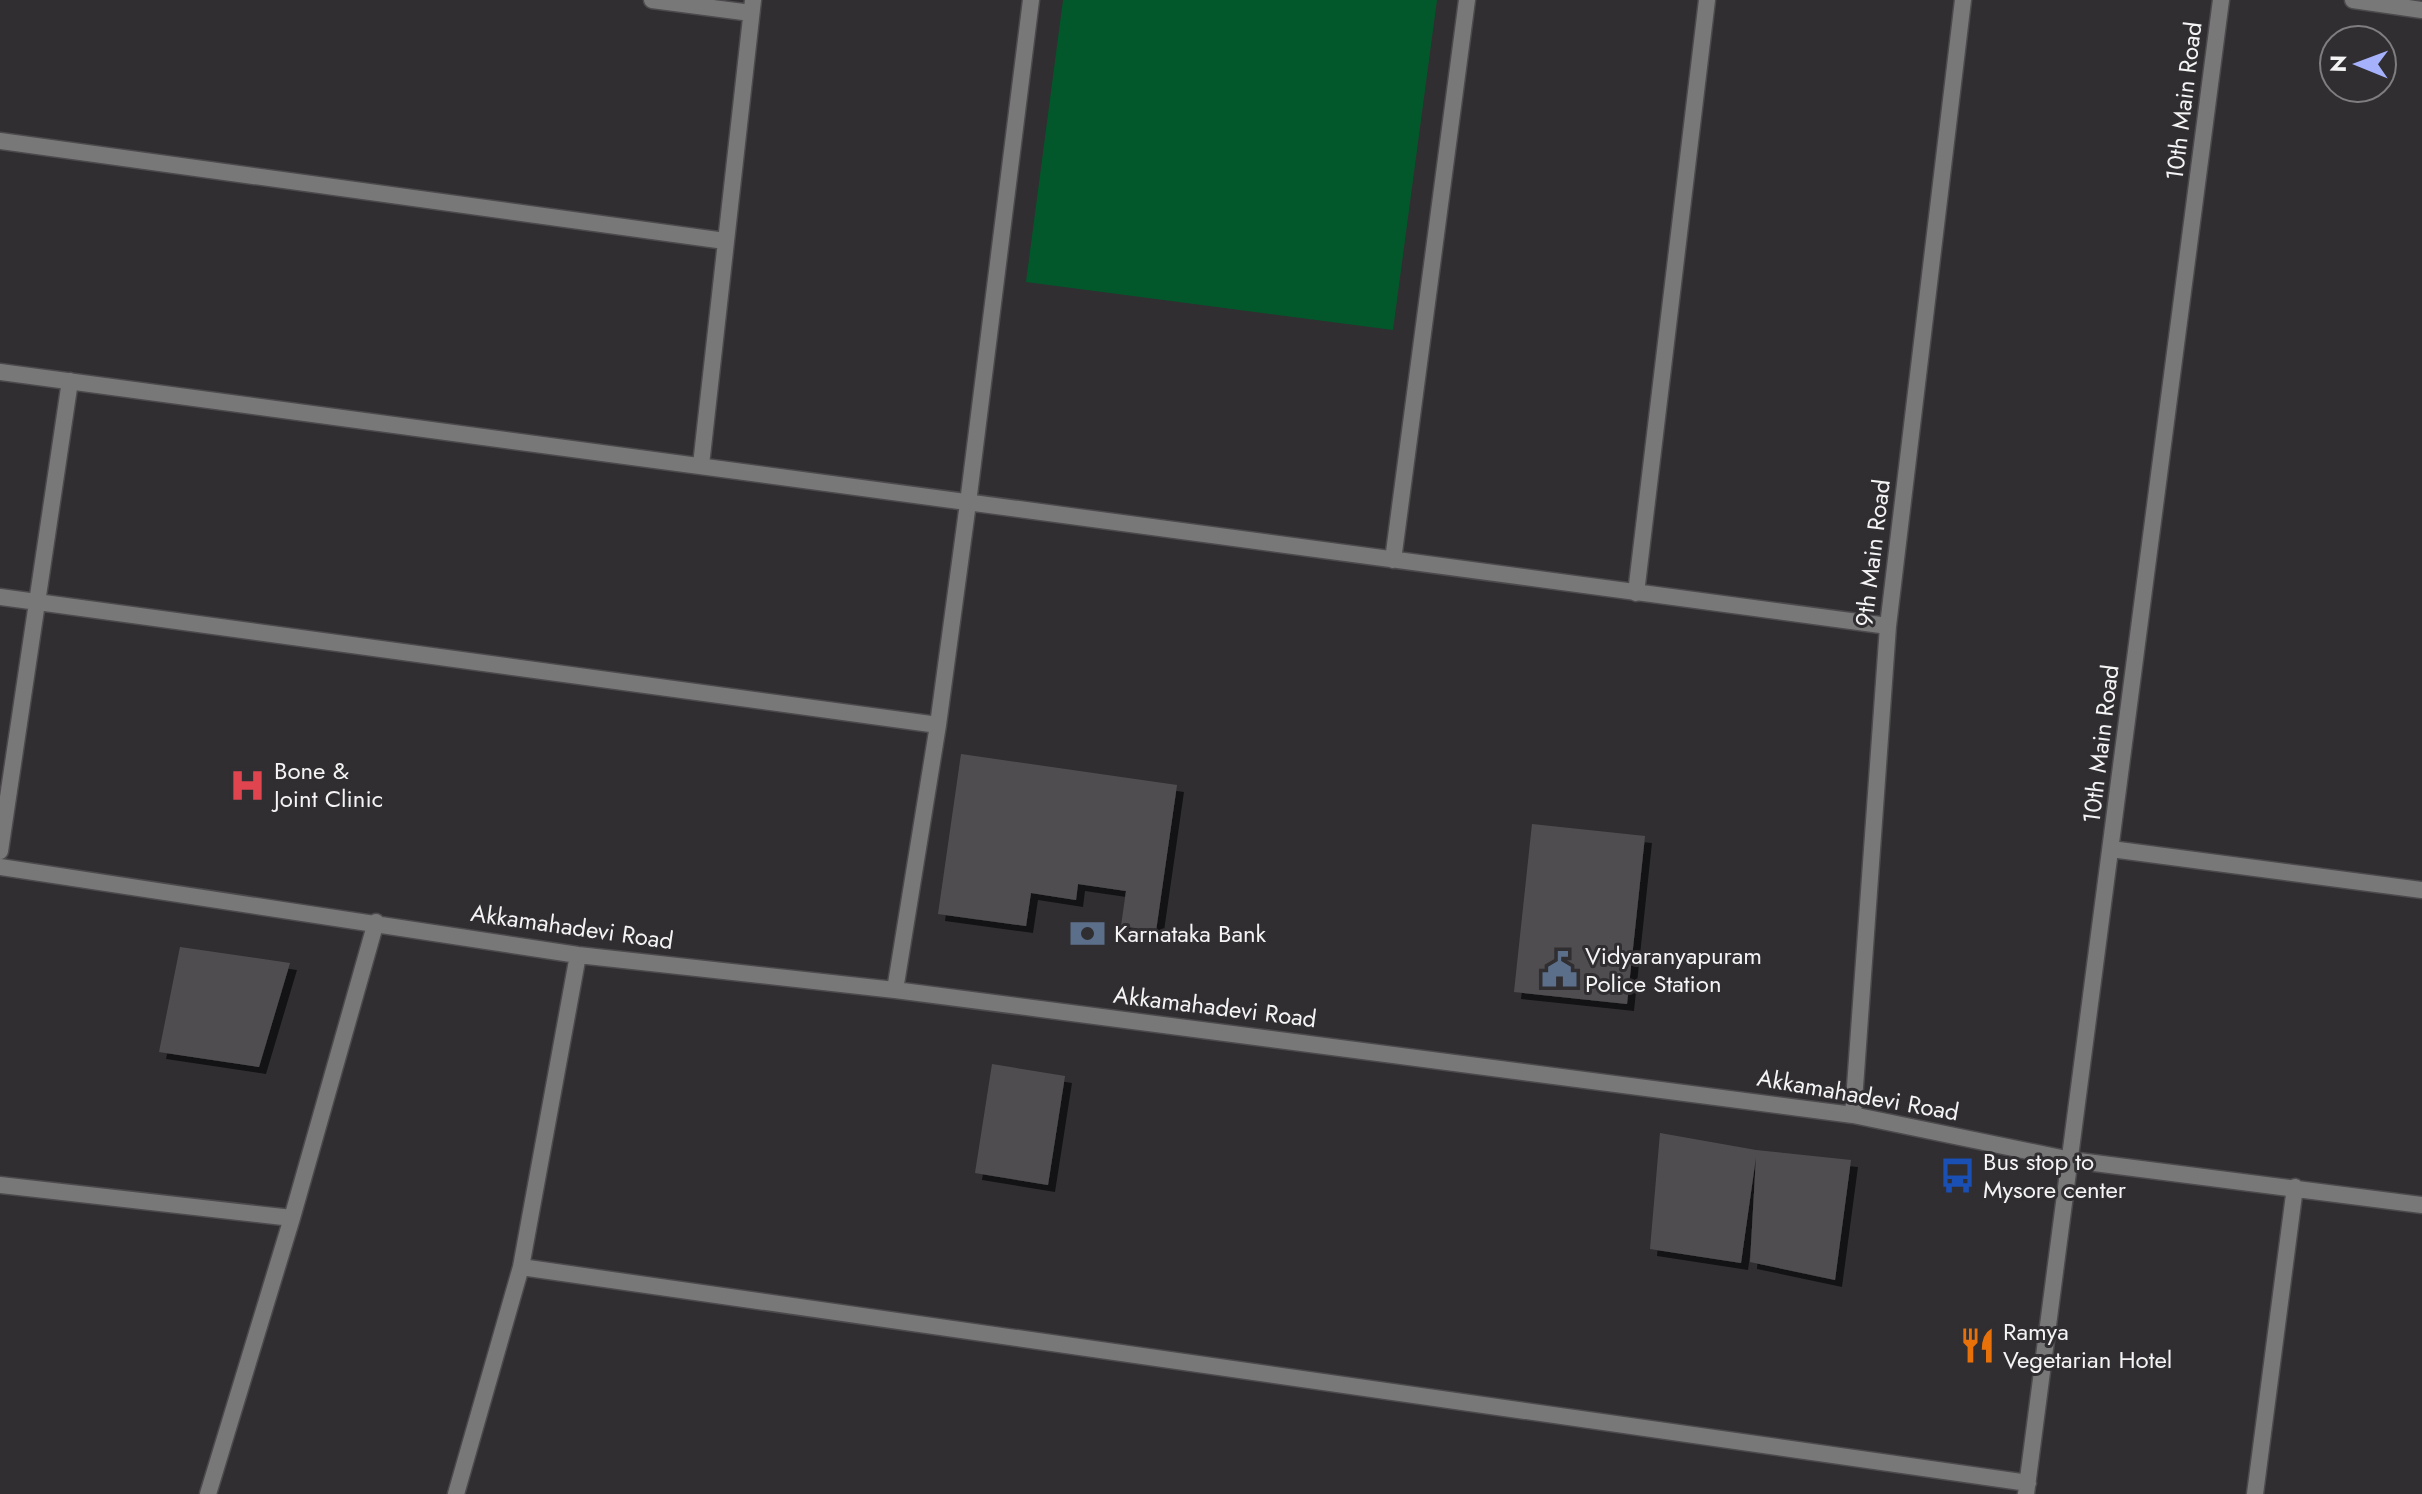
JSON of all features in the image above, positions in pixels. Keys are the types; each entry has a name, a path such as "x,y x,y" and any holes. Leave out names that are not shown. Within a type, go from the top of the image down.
{"street":[{"path":"652,0 752,6 701,465"},
{"path":"895,990 938,725 1031,0"},
{"path":"1393,560 1467,0"},
{"path":"1636,593 1707,0"},
{"name":"9th Main Road","path":"1853,1115 1888,626 1963,0"},
{"name":"10th Main Road","path":"2027,1489 2221,0"},
{"path":"2353,0 2422,10"},
{"path":"0,141 725,241"},
{"path":"0,372 1888,626"},
{"path":"0,851 70,381"},
{"path":"0,597 938,725"},
{"path":"2111,849 2422,890"},
{"name":"Akkamahadevi Road","path":"0,867 578,955 895,990 1853,1115 2071,1160 2422,1205"},
{"path":"208,1494 292,1218 376,922"},
{"path":"456,1494 521,1267 578,955"},
{"path":"0,1185 292,1218"},
{"path":"2255,1494 2295,1187"},
{"path":"521,1267 2027,1489"}],"green space":[{"path":"1063,0 1437,0 1393,330 1026,282"}],"building":[{"path":"961,754 1177,785 1156,931 1121,926 1126,891 1078,884 1076,900 1031,893 1026,926 938,914"},
{"path":"1532,824 1645,836 1627,1004 1514,992"},
{"path":"180,947 290,963 259,1067 159,1052"},
{"path":"992,1064 1065,1076 1048,1185 975,1173"},
{"path":"1660,1133 1756,1150 1851,1160 1835,1280 1750,1262 1756,1157 1741,1263 1650,1249"}],"place":[{"name":"Bone & Joint Clinic","path":"248,785"},
{"name":"Karnataka Bank","path":"1088,934"},
{"name":"Vidyaranyapuram Police Station","path":"1559,970"},
{"name":"Bus stop to Mysore center","path":"1957,1176"},
{"name":"Ramya Vegetarian Hotel","path":"1977,1346"}]}
